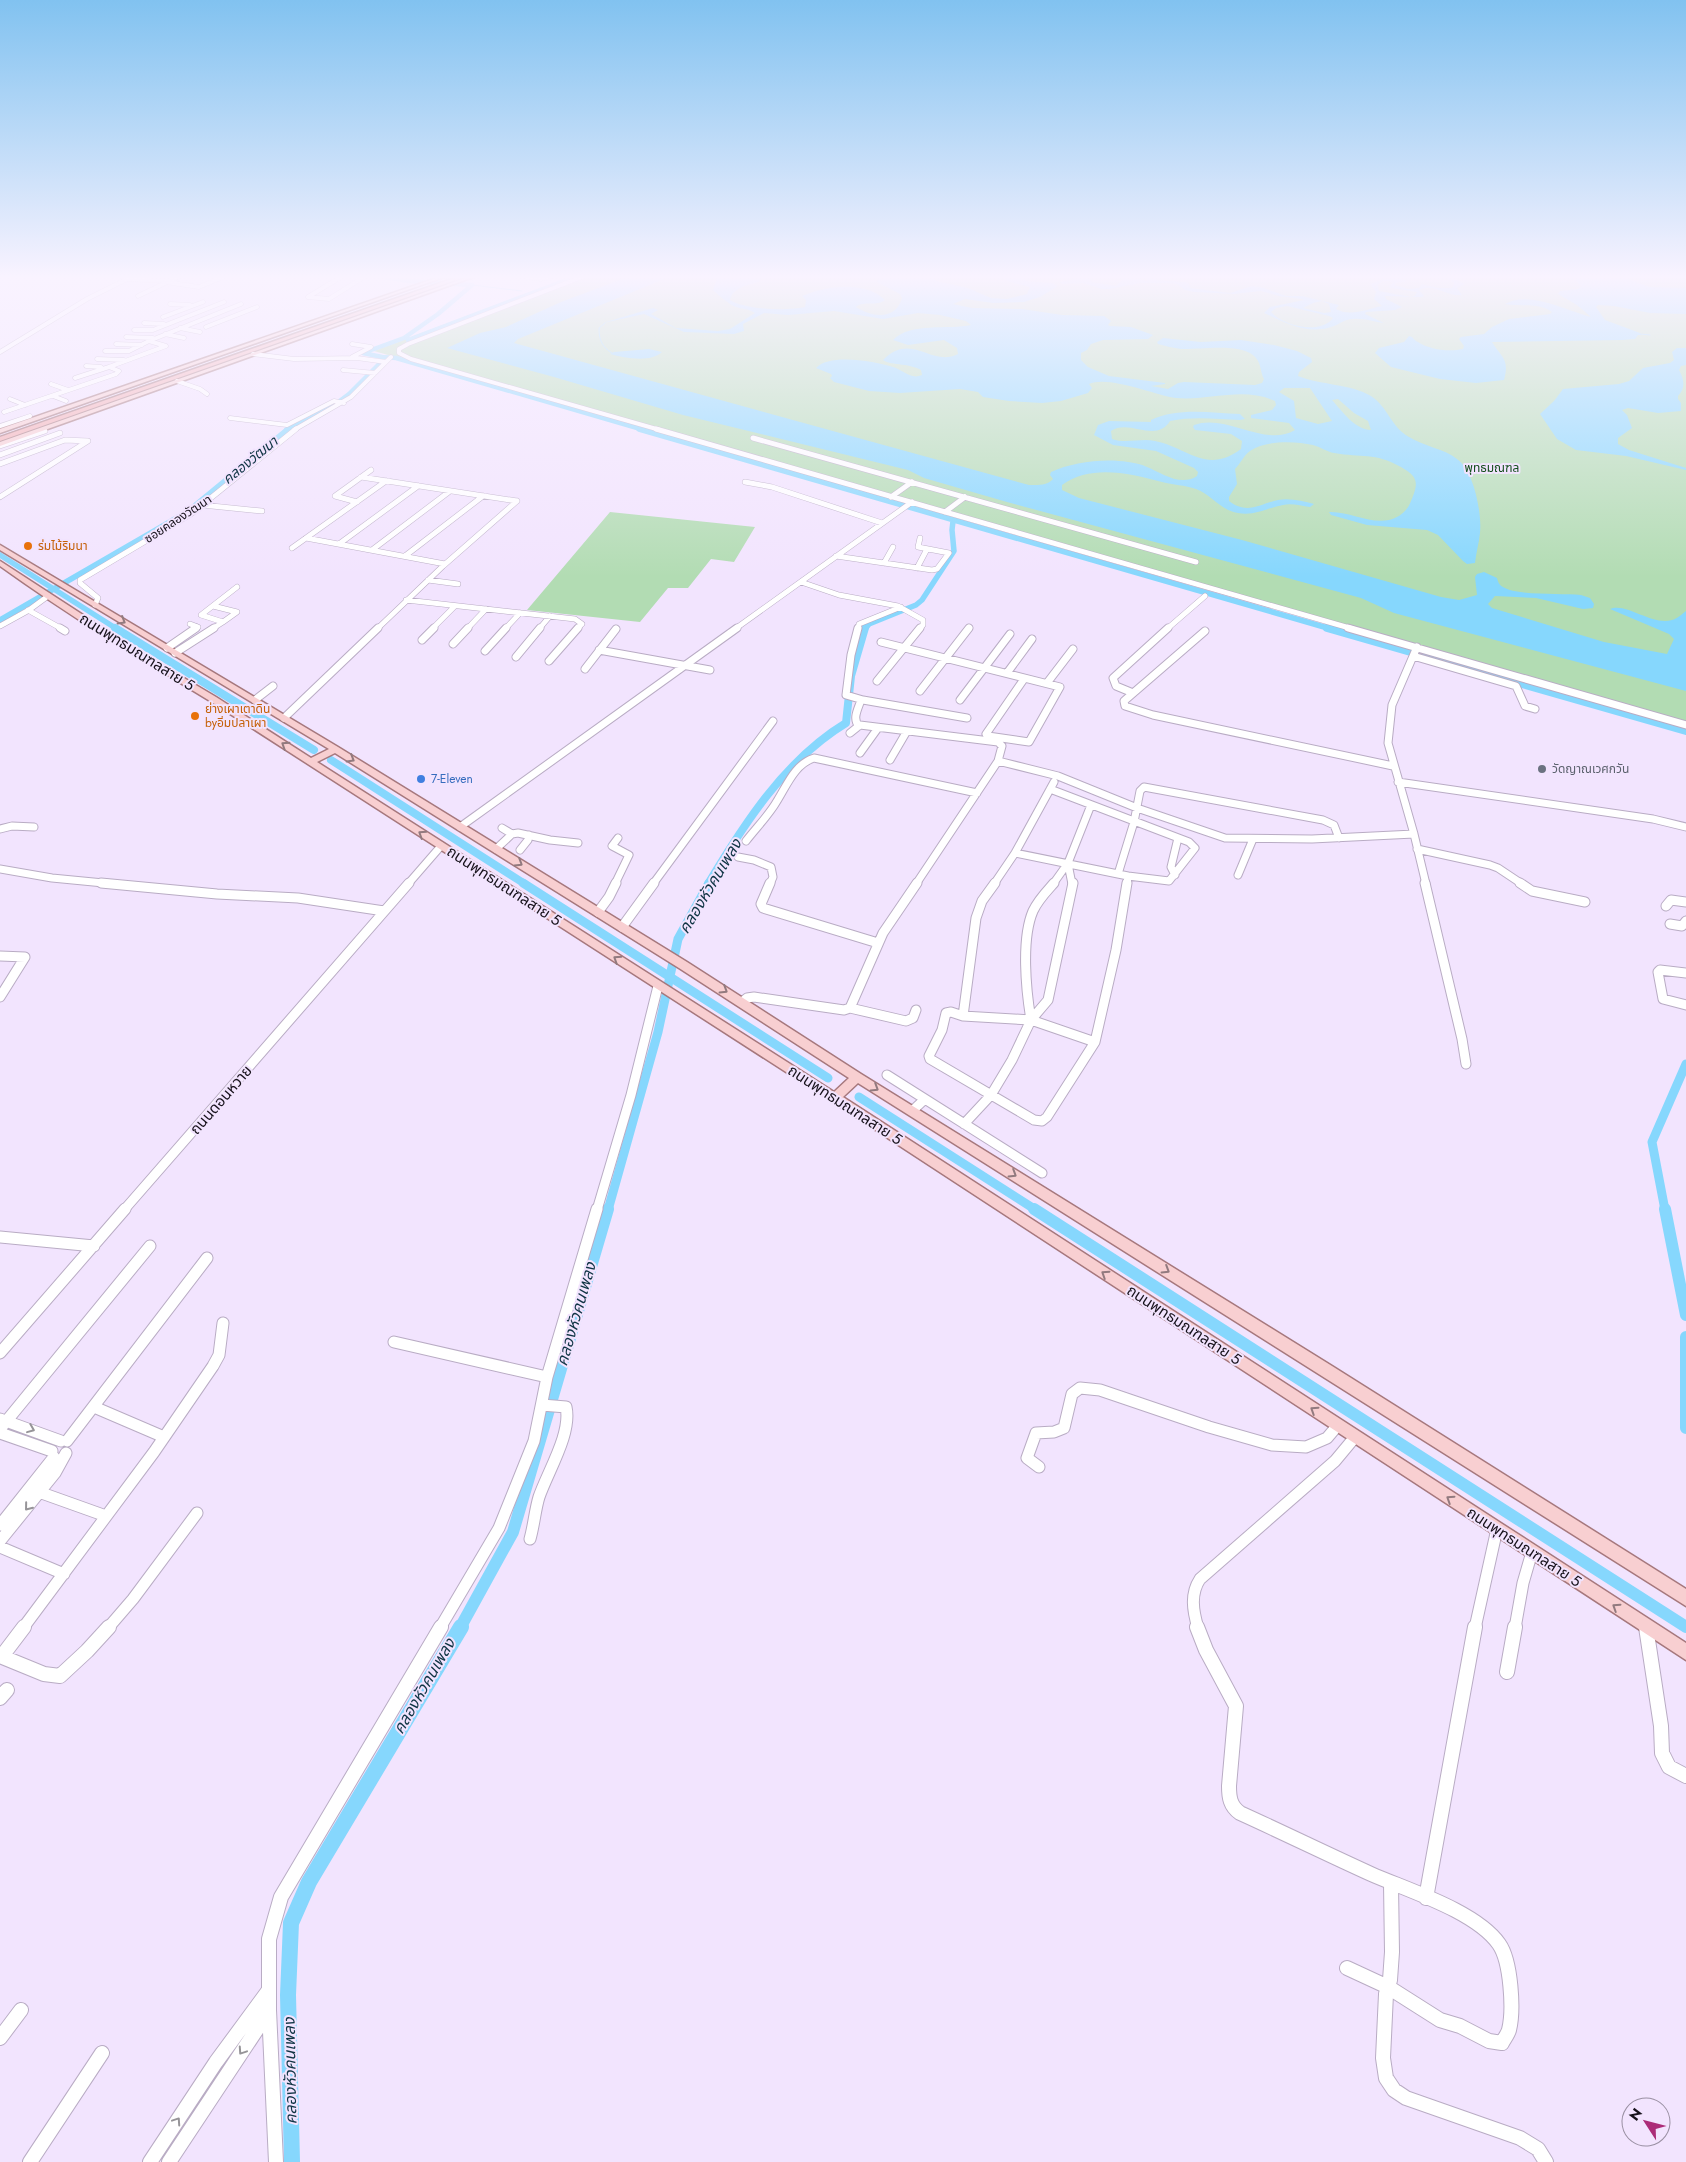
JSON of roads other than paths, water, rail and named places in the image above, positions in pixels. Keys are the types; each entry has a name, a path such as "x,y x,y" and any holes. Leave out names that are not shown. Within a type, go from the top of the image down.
{"highway":[{"path":"138,383 161,376"},
{"path":"0,435 169,376"},
{"path":"0,440 180,376"},
{"path":"134,396 185,376"}],"main road":[{"path":"0,431 29,418 37,418 159,376"},
{"path":"0,446 192,376"},
{"path":"0,540 28,557 54,580"},
{"name":"ถนนพุทธมณฑลสาย 5","path":"0,547 255,700 664,953 1680,1594"},
{"name":"ถนนพุทธมณฑลสาย 5","path":"0,563 48,596 835,1098 1686,1652"},
{"path":"0,569 36,588"},
{"path":"311,762 335,749"},
{"path":"835,1098 858,1077"}],"street":[{"path":"73,377 77,376"},
{"path":"5,412 111,376"},
{"name":"ซอยคลองวัฒนา","path":"96,605 98,598 80,583 80,580 178,522 202,505 288,434 342,403 371,376"},
{"path":"470,376 912,502 1415,651 1686,725"},
{"path":"73,377 90,383"},
{"path":"177,381 200,389 207,394"},
{"path":"52,384 84,393"},
{"path":"36,393 47,398"},
{"path":"53,396 66,401"},
{"path":"10,399 26,405"},
{"path":"230,418 287,425 335,401 342,403"},
{"path":"5,412 22,418 29,418"},
{"path":"5,412 29,418"},
{"path":"0,426 22,418"},
{"path":"29,435 45,431"},
{"path":"0,455 60,433"},
{"path":"29,435 51,445"},
{"path":"753,438 1196,562"},
{"path":"0,464 65,440 88,441 0,497"},
{"path":"0,446 11,451"},
{"path":"358,502 334,496 371,470"},
{"path":"284,718 405,601 517,501 362,477"},
{"path":"292,548 386,481"},
{"path":"745,482 772,487 882,523"},
{"path":"891,497 912,482"},
{"path":"339,544 418,486"},
{"path":"372,550 450,491"},
{"path":"405,556 483,496"},
{"path":"945,512 965,497"},
{"path":"460,827 912,502"},
{"path":"202,505 262,511"},
{"path":"306,538 445,564"},
{"path":"836,556 937,569 949,552 918,547 920,538"},
{"path":"884,563 894,547"},
{"path":"918,568 926,551"},
{"path":"428,580 458,584"},
{"path":"801,582 840,595 904,609 924,622 877,681"},
{"path":"223,622 202,615 237,587"},
{"path":"0,626 48,596"},
{"path":"1133,693 1116,686 1112,678 1114,675 1205,596"},
{"path":"405,601 575,619 582,624 549,661"},
{"path":"171,651 238,612 213,606"},
{"path":"422,640 454,607"},
{"path":"453,644 486,609"},
{"path":"904,609 863,621 858,626 845,693 848,696 861,700 966,718"},
{"path":"28,610 65,632"},
{"path":"485,651 520,613"},
{"path":"516,657 550,616"},
{"path":"171,651 198,627 190,624"},
{"path":"920,691 969,628"},
{"path":"585,669 616,629"},
{"path":"1205,631 1133,693 1123,704 1135,710 1393,766"},
{"path":"960,700 1010,634"},
{"path":"1007,673 1032,639"},
{"path":"881,642 1007,673 1024,679 1060,686 1032,740 1024,743 987,735 1024,679"},
{"path":"1047,683 1072,649"},
{"path":"600,650 710,670"},
{"path":"1415,651 1516,686 1525,706 1535,709"},
{"path":"1415,651 1392,705 1388,733 1393,766 1414,834 1462,1039 1466,1064"},
{"path":"255,700 273,686"},
{"path":"859,726 856,723 855,717 861,700"},
{"path":"622,927 773,721"},
{"path":"850,733 859,726 998,742 1002,746 998,761 878,943 850,1008"},
{"path":"860,753 878,728"},
{"path":"890,760 907,731"},
{"path":"746,842 777,802 788,780 808,760 814,758 977,793"},
{"path":"998,761 1058,776 1137,808 1213,835 1253,839 1339,838 1414,834"},
{"path":"1398,782 1653,819 1686,827"},
{"path":"964,1016 978,910 982,901 1015,853 1052,786 1091,805 1189,842 1195,848 1175,875 1167,881 1128,876 1015,853"},
{"path":"1118,874 1134,822 1140,791 1144,787 1323,820 1334,825 1339,838"},
{"path":"1030,1020 1027,1003 1031,915 1068,864 1091,805"},
{"path":"0,829 12,826 34,827"},
{"path":"502,828 512,834 578,843"},
{"path":"496,849 512,834"},
{"path":"520,850 526,844 529,835"},
{"path":"598,912 609,897 629,855 612,846 618,838"},
{"path":"1175,875 1171,867 1178,838"},
{"path":"1238,875 1253,839"},
{"name":"ถนนดอนหวาย","path":"0,1353 441,846"},
{"path":"1417,849 1490,865 1498,868 1532,891 1585,902"},
{"path":"738,857 760,862 771,867 773,877 761,904 763,908 878,943"},
{"path":"962,1122 990,1092 1012,1060 1030,1020 1044,1007 1050,991 1073,881 1068,864"},
{"path":"0,869 52,878 217,894 298,898 384,911"},
{"path":"1095,1042 1030,1020 964,1016 952,1012 946,1013 942,1030 928,1056 930,1059 990,1092 1034,1120 1042,1121 1047,1118 1095,1042 1116,950 1128,876"},
{"path":"1666,906 1671,900 1686,902"},
{"path":"1670,924 1682,926 1686,921"},
{"path":"0,956 26,957 0,997"},
{"path":"1686,973 1660,970 1658,972 1663,999 1686,1005"},
{"path":"276,2162 269,1990 269,1939 281,1897 499,1528 534,1441 545,1405 548,1377 631,1095 658,986"},
{"path":"742,1002 747,998 754,997 844,1010 850,1008 906,1021 913,1018 916,1010"},
{"path":"887,1075 1042,1173"},
{"path":"912,1111 925,1099"},
{"path":"0,1237 94,1246"},
{"path":"57,1454 70,1446 64,1441 2,1423 150,1246"},
{"path":"64,1441 94,1407 207,1258"},
{"path":"197,1513 133,1599 88,1651 60,1676 44,1674 1,1656 64,1574 164,1437 219,1355 223,1323"},
{"path":"394,1342 548,1377"},
{"path":"1039,1467 1027,1458 1032,1440 1036,1433 1045,1431 1056,1432 1064,1428 1072,1394 1080,1388 1100,1390 1209,1427 1272,1445 1306,1447 1327,1438 1338,1425"},
{"path":"530,1539 538,1499 559,1448 569,1414 566,1407 545,1405"},
{"path":"94,1407 164,1437"},
{"path":"0,1433 57,1454"},
{"path":"1346,1968 1388,1987 1440,2020 1460,2026 1489,2041 1502,2043 1510,2030 1511,2002 1508,1973 1501,1946 1490,1935 1444,1906 1391,1884 1240,1814 1232,1806 1229,1785 1238,1719 1236,1706 1200,1635 1193,1608 1194,1590 1200,1578 1244,1537 1335,1461 1355,1437"},
{"path":"0,1525 55,1473 57,1454"},
{"path":"34,1491 106,1516"},
{"path":"0,1541 34,1491"},
{"path":"1426,1898 1481,1596 1497,1529"},
{"path":"0,1547 64,1574"},
{"path":"1507,1672 1523,1583 1532,1552"},
{"path":"1646,1626 1661,1726 1662,1752 1669,1766 1686,1776"},
{"path":"1391,1884 1392,1952 1383,2058 1386,2078 1394,2090 1406,2098 1520,2138 1538,2149 1546,2162"},
{"path":"150,2162 221,2055 269,1990"},
{"path":"0,2038 21,2010"},
{"path":"169,2162 270,2010"},
{"path":"30,2162 102,2053"}],"water":[{"path":"550,376 633,376 1029,485 1048,483 1053,479 1050,475 1051,472 1059,469 1079,463 1099,461 1119,461 1138,464 1178,480 1191,479 1197,476 1198,472 1194,468 1156,451 1113,445 1094,435 1098,425 1109,421 1151,422 1151,420 1161,416 1183,412 1240,414 1245,419 1187,419 1170,421 1164,428 1157,430 1150,431 1126,427 1111,431 1112,439 1155,441 1197,457 1217,460 1241,449 1242,441 1231,434 1195,430 1194,425 1219,423 1271,435 1295,430 1289,423 1251,418 1251,415 1272,410 1276,405 1275,401 1251,395 1176,398 1132,386 1097,382 1089,384 1092,388 1088,393 1061,401 1042,403 983,397 978,392 960,389 900,393 869,391 834,382 830,378 832,376 1109,376 1165,383 1151,386 1168,389 1184,382 1255,385 1262,383 1263,376 1298,376 1354,389 1371,396 1377,401 1403,433 1452,456 1463,465 1476,493 1480,515 1480,533 1475,563 1467,564 1438,535 1427,530 1367,525 1331,515 1329,512 1344,513 1382,521 1393,519 1403,513 1410,504 1416,485 1414,477 1401,467 1383,459 1334,453 1306,444 1272,443 1250,451 1235,469 1237,484 1229,497 1229,501 1248,508 1283,499 1314,504 1310,507 1286,504 1255,513 1238,513 1226,509 1196,489 1124,473 1110,472 1085,474 1073,478 1062,485 1062,490 1079,498 1242,540 1441,597 1459,600 1477,595 1475,577 1477,574 1484,572 1497,578 1503,587 1518,592 1581,595 1590,598 1594,604 1593,608 1583,609 1536,598 1495,596 1488,604 1492,608 1604,642 1667,654 1674,639 1669,634 1610,609 1624,609 1664,621 1674,619 1686,611 1686,691 1394,613 1361,598 1007,502 924,478 908,470 683,415","holes":["1284,388 1310,388 1332,421 1318,424 1296,418 1294,401 1279,392","1338,399 1354,413 1368,421 1371,430 1359,427 1332,400"]},
{"path":"1427,376 1505,376 1504,380 1476,383"},
{"path":"1634,376 1682,376 1682,390 1678,396 1681,403 1681,411 1658,413 1628,408 1622,410 1627,415 1632,428 1618,438 1618,444 1629,450 1686,468 1686,470 1626,456 1576,450 1557,439 1540,414 1554,401 1563,389 1619,384 1629,381"}],"waterway":[{"name":"คลองวัฒนา","path":"286,430 337,403 367,376"},
{"path":"458,376 644,430"},
{"name":"คลองวัฒนา","path":"54,589 187,512 288,429"},
{"path":"639,429 1331,629"},
{"name":"คลองหัวคนเพลง","path":"865,629 869,624 916,605 922,600 954,551 953,521"},
{"path":"0,555 54,589"},
{"name":"คลองวัฒนา","path":"0,620 54,589"},
{"path":"54,589 117,629"},
{"path":"115,628 314,750"},
{"name":"คลองหัวคนเพลง","path":"708,884 751,816 785,774 824,738 846,723 851,676 865,628"},
{"path":"1327,628 1686,731"},
{"path":"331,760 525,884"},
{"path":"523,883 670,977"},
{"name":"คลองหัวคนเพลง","path":"670,977 678,939 709,883"},
{"name":"คลองหัวคนเพลง","path":"608,1210 658,1032 670,977"},
{"path":"670,977 828,1078"},
{"path":"1665,1210 1652,1142 1686,1064"},
{"path":"859,1097 1036,1210"},
{"name":"คลองหัวคนเพลง","path":"460,1628 513,1532 608,1209"},
{"path":"1034,1209 1686,1627"},
{"path":"1665,1209 1686,1315"},
{"path":"1686,1337 1686,1428"},
{"name":"คลองหัวคนเพลง","path":"292,2162 288,1995 291,1923 309,1882 461,1627"}],"place":[{"name":"ร่มไม้ริมนา","path":"28,546"},
{"name":"ย่างเผาเตาดิน byอิ่มปลาเผา","path":"195,716"},
{"name":"วัดญาณเวศกวัน","path":"1542,769"},
{"name":"7-Eleven","path":"421,779"}],"park label":[{"name":"พุทธมณฑล","path":"1492,468"}]}
